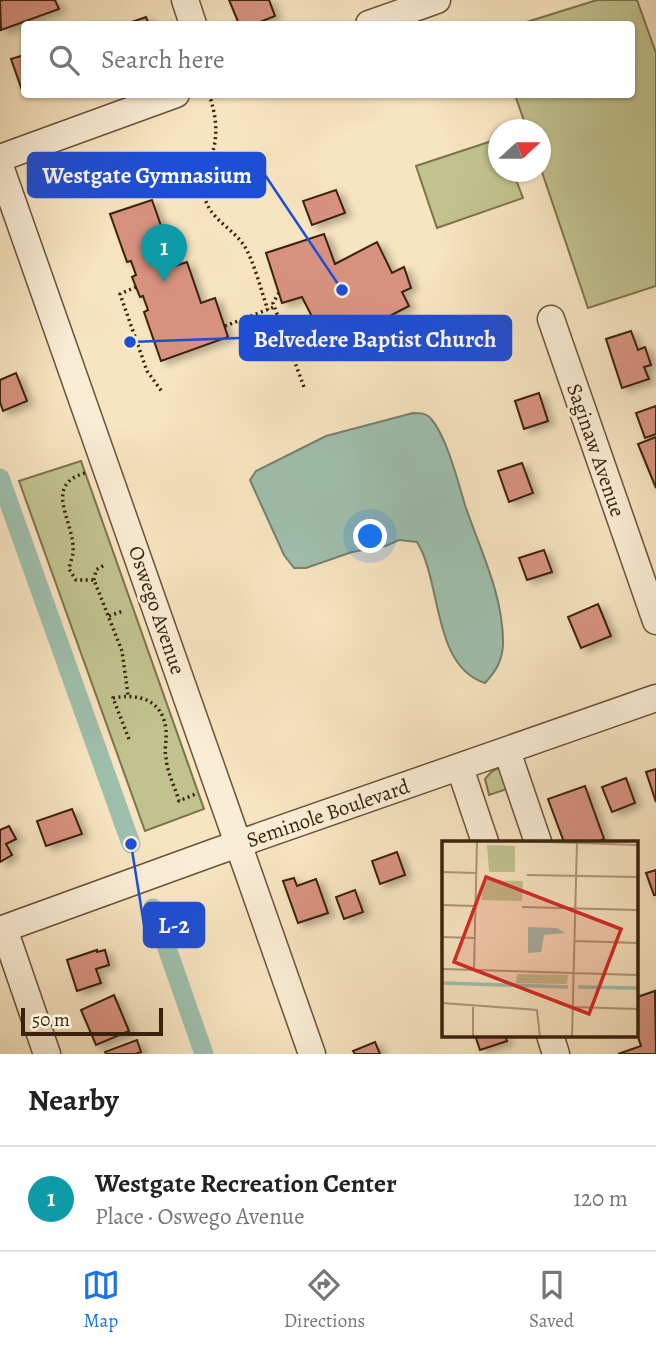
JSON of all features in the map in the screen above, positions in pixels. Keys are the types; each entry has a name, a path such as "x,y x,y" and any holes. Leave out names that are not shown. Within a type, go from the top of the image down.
{"street":[{"path":"185,0 192,21"},
{"path":"378,21 437,0"},
{"path":"0,158 165,98"},
{"name":"Oswego Avenue","path":"0,166 312,1054"},
{"name":"Saginaw Avenue","path":"551,319 656,621"},
{"name":"Seminole Boulevard","path":"2,930 239,843 656,698"},
{"path":"507,751 538,841"},
{"path":"460,768 485,841"},
{"path":"2,930 47,1054"},
{"path":"550,1036 556,1054"}],"path":[{"path":"210,98 216,121 214,149 202,180 204,197 222,226 245,246 268,310"},
{"path":"136,287 120,294 147,371 163,393"},
{"path":"279,293 273,303 274,307 304,387"},
{"path":"225,326 274,307"},
{"path":"90,472 67,482 62,500 74,551 69,569 71,576 81,582 94,580"},
{"path":"106,564 96,570 94,580 122,651 128,695"},
{"path":"109,616 123,611"},
{"path":"129,739 113,698 128,695 151,702 165,721 165,755 179,800 204,791"}],"green space":[{"path":"597,0 637,0 656,53 656,286 588,308 545,182 551,182 551,119 523,119 516,98 635,98 635,21 530,21"},
{"path":"488,142 488,182 517,182 523,198 437,228 416,166"},
{"path":"81,461 204,809 145,831 19,481"},
{"path":"502,766 516,786 489,795 485,779"}],"shaded area":[{"path":"413,413 428,416 443,438 500,609 503,645 501,656 498,666 485,683 468,674 447,641 425,559 417,542 399,540 306,568 294,568 284,555 250,480 256,471 326,436"}],"building":[{"path":"55,0 59,9 1,30 0,1"},
{"path":"229,0 269,0 275,16 262,21 238,21"},
{"path":"21,56 21,87 11,59"},
{"path":"336,190 345,213 312,225 303,201"},
{"path":"152,200 175,266 187,262 201,303 215,298 228,337 161,361 144,312 148,310 132,277 136,275 131,261 127,262 110,214"},
{"path":"324,234 335,264 377,242 392,273 404,267 411,288 402,292 409,306 328,348 302,297 282,303 266,253"},
{"path":"631,331 638,350 645,347 651,365 644,367 649,379 622,388 606,339"},
{"path":"16,373 27,401 3,411 0,402 0,380"},
{"path":"539,393 548,421 524,429 515,401"},
{"path":"656,406 656,434 645,438 636,413"},
{"path":"656,437 656,488 638,444"},
{"path":"522,463 533,493 509,502 498,471"},
{"path":"544,550 552,572 527,580 519,558"},
{"path":"598,604 611,636 581,648 568,617"},
{"path":"656,769 656,802 646,772"},
{"path":"626,778 635,803 612,812 602,787"},
{"path":"585,786 604,839 564,841 548,799"},
{"path":"72,809 82,834 46,846 37,821"},
{"path":"9,826 16,839 6,844 12,855 0,862 0,830"},
{"path":"397,852 405,875 380,884 372,861"},
{"path":"656,870 656,895 654,895 646,873"},
{"path":"294,878 297,886 316,879 328,913 298,923 283,881"},
{"path":"355,890 363,912 344,919 336,897"},
{"path":"105,950 109,965 96,969 101,983 77,991 67,960"},
{"path":"655,991 656,1054 618,1054 641,1046 638,1036 638,997"},
{"path":"114,995 129,1031 96,1045 81,1010"},
{"path":"475,1036 505,1036 507,1041 480,1050"},
{"path":"137,1040 141,1052 105,1052"},
{"path":"375,1042 380,1054 355,1054 353,1051"}],"waterway":[{"path":"0,478 131,844"},
{"path":"153,908 204,1054"}],"place":[{"name":"Westgate Recreation Center","path":"164,282"},
{"name":"Westgate Gymnasium","path":"342,290"},
{"name":"Belvedere Baptist Church","path":"130,342"},
{"name":"L-2","path":"131,844"}]}
